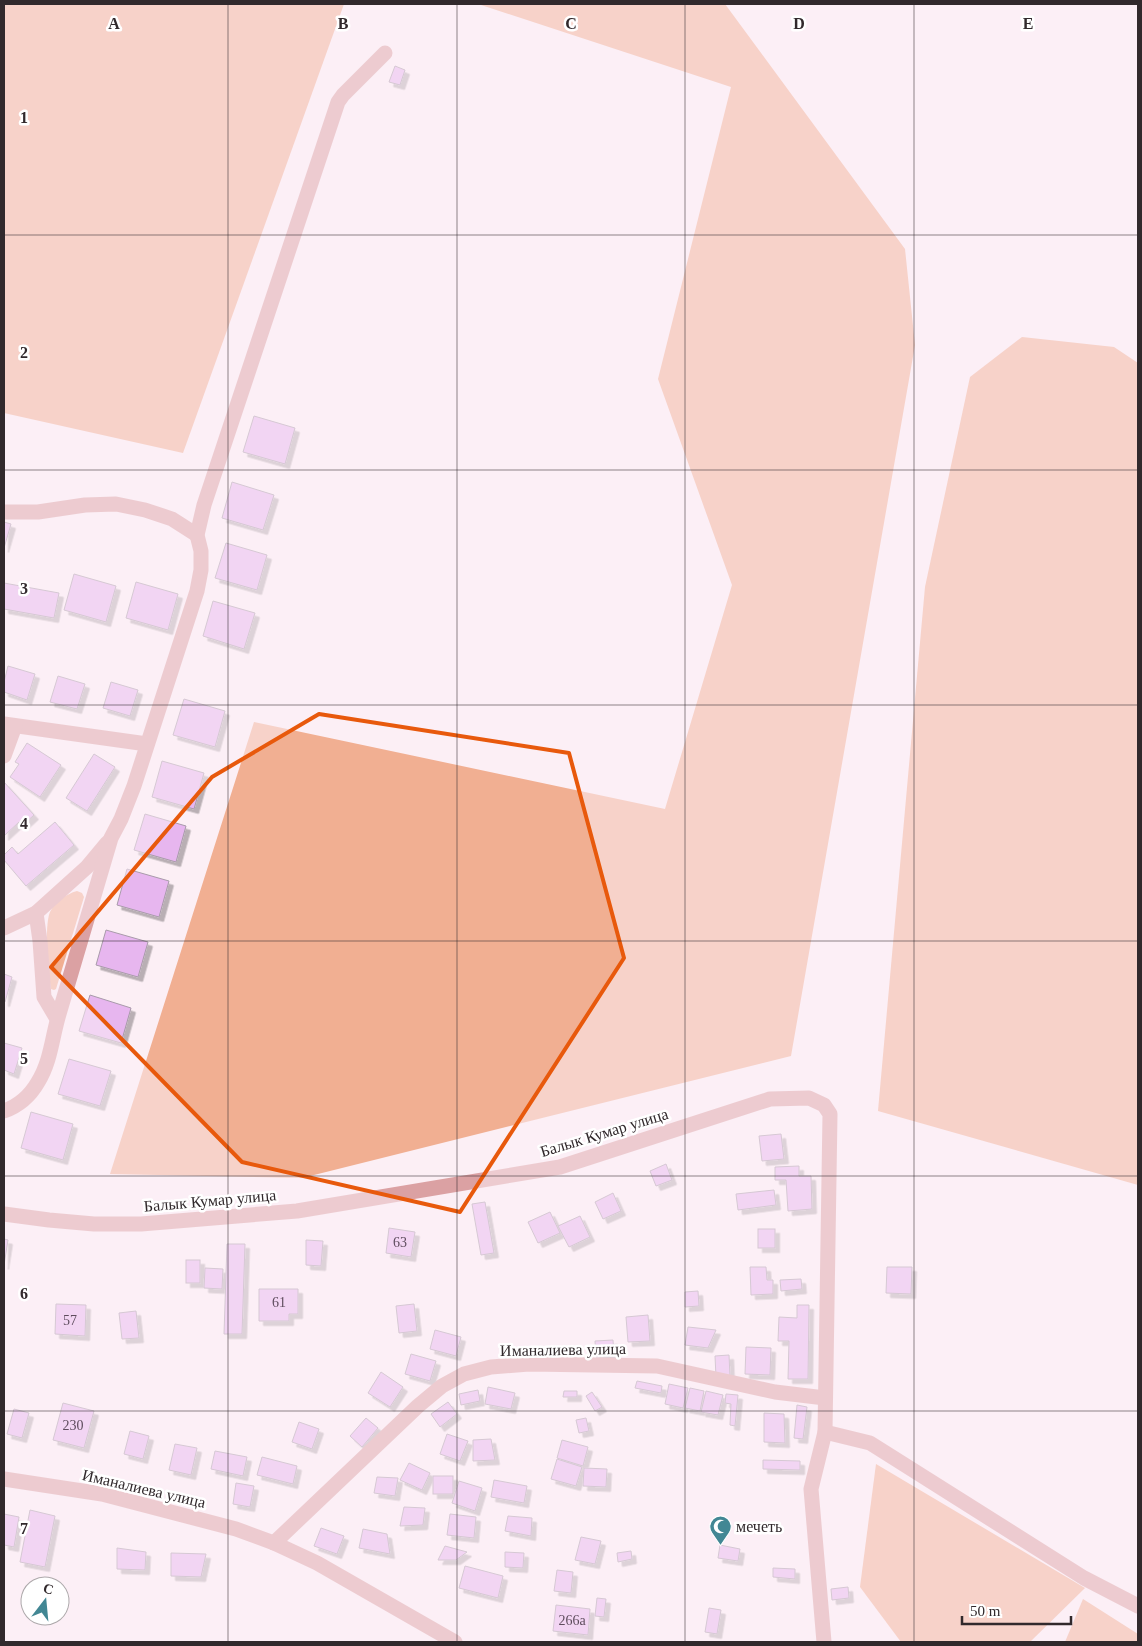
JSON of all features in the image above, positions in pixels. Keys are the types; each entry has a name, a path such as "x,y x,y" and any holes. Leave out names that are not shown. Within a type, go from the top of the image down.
{"street":[{"path":"4,928 36,913 86,867 111,838 122,819 197,591 201,570 201,551 197,535 204,505 338,102 342,95 385,53"},
{"path":"4,512 38,512 85,505 116,504 145,510 172,519 197,535"},
{"path":"4,756 10,725 148,744"},
{"path":"4,1111 13,1108 27,1096 38,1083 46,1067 57,1019 111,838"},
{"path":"36,913 44,997 57,1019"},
{"name":"Балык Кумар улица","path":"4,1214 85,1223 142,1224 297,1211 560,1167 770,1099 809,1098 824,1105 830,1114 825,1432"},
{"name":"Иманалиева улица","path":"274,1544 418,1406 442,1386 464,1374 491,1367 529,1364 657,1366 775,1392 825,1398"},
{"path":"824,1642 812,1489 825,1432 870,1443 1084,1578 1138,1606"},
{"name":"Иманалиева улица","path":"4,1479 102,1494 236,1529 317,1562 455,1642"}],"highlighted area":[{"path":"319,714 569,753 624,958 460,1212 242,1162 51,967 212,777"}],"shaded area":[{"path":"4,4 344,4 183,453 4,413"},
{"path":"478,4 725,4 905,249 915,345 791,1056 302,1178 110,1174 254,722 665,809 732,585 658,379 731,87"},
{"path":"1022,337 1114,347 1138,363 1138,1185 878,1111 925,587 970,377"},
{"path":"77,891 82,893 84,897 56,989 54,990 51,989 48,961 48,919 52,908 58,902 65,896"},
{"path":"876,1464 1085,1588 1030,1642 901,1642 860,1587"},
{"path":"1083,1599 1138,1634 1138,1642 1065,1642"}],"building":[{"path":"395,66 405,70 400,85 389,82"},
{"path":"254,416 295,428 285,464 243,452"},
{"path":"232,482 274,495 263,530 222,518"},
{"path":"4,522 11,524 4,548"},
{"path":"226,543 267,555 257,590 215,578"},
{"path":"74,574 116,586 106,622 64,610"},
{"path":"136,582 178,594 168,630 126,618"},
{"path":"4,583 59,593 54,618 4,609"},
{"path":"213,601 255,613 244,649 203,636"},
{"path":"8,666 35,674 27,700 4,692 4,682"},
{"path":"58,676 85,684 77,709 50,702"},
{"path":"111,682 138,690 130,716 103,708"},
{"path":"184,699 225,711 215,747 173,735"},
{"path":"27,743 61,765 40,797 10,777 19,764 15,762"},
{"path":"94,754 115,767 87,811 66,798"},
{"path":"162,761 204,773 194,809 152,797"},
{"path":"4,782 34,815 22,826 19,822 4,836"},
{"path":"145,814 186,826 176,862 134,850"},
{"path":"55,822 74,845 26,886 4,860 4,855 12,847 18,854"},
{"path":"127,869 169,881 159,917 117,905"},
{"path":"106,930 148,942 138,977 96,965"},
{"path":"4,974 12,977 5,1002 4,1002"},
{"path":"90,995 131,1008 121,1043 79,1031"},
{"path":"4,1043 22,1048 14,1074 4,1070"},
{"path":"69,1059 111,1071 100,1106 58,1094"},
{"path":"31,1112 73,1124 63,1160 21,1148"},
{"path":"781,1134 784,1159 762,1161 759,1136"},
{"path":"666,1164 672,1180 656,1186 650,1171"},
{"path":"799,1166 799,1176 811,1176 812,1209 788,1211 786,1180 775,1180 775,1167"},
{"path":"774,1190 776,1205 738,1210 736,1194"},
{"path":"613,1193 621,1211 603,1219 595,1202"},
{"path":"485,1202 494,1253 481,1255 472,1204"},
{"path":"550,1212 560,1233 538,1243 528,1222"},
{"path":"580,1216 590,1237 569,1247 558,1226"},
{"path":"389,1228 415,1232 411,1257 386,1253"},
{"path":"758,1229 775,1229 775,1248 758,1248"},
{"path":"4,1239 8,1240 4,1265"},
{"path":"306,1240 323,1241 321,1266 306,1265"},
{"path":"227,1244 245,1244 242,1334 224,1334"},
{"path":"186,1260 200,1260 200,1283 186,1283"},
{"path":"750,1267 766,1267 767,1280 773,1280 773,1294 751,1295"},
{"path":"887,1267 912,1267 911,1294 886,1293"},
{"path":"205,1268 223,1269 222,1289 204,1288"},
{"path":"801,1279 802,1289 781,1291 780,1280"},
{"path":"259,1289 298,1289 298,1314 289,1314 289,1321 259,1321"},
{"path":"698,1291 699,1306 685,1307 685,1292"},
{"path":"56,1304 86,1305 85,1336 55,1334"},
{"path":"414,1304 417,1331 399,1333 396,1306"},
{"path":"797,1305 809,1305 808,1379 788,1379 789,1341 778,1341 779,1317 797,1318"},
{"path":"136,1311 139,1338 122,1339 119,1313"},
{"path":"648,1315 650,1341 628,1342 626,1317"},
{"path":"688,1327 716,1330 708,1348 685,1345"},
{"path":"435,1330 461,1337 456,1356 430,1349"},
{"path":"613,1340 614,1356 596,1357 595,1341"},
{"path":"746,1347 771,1348 770,1375 745,1374"},
{"path":"411,1354 436,1361 430,1381 405,1374"},
{"path":"729,1355 730,1376 716,1377 715,1356"},
{"path":"381,1372 403,1387 390,1407 368,1393"},
{"path":"637,1381 662,1386 661,1393 635,1388"},
{"path":"669,1384 688,1388 683,1408 665,1404"},
{"path":"488,1387 515,1393 511,1409 485,1404"},
{"path":"690,1388 704,1391 700,1411 685,1408"},
{"path":"478,1390 480,1401 461,1405 459,1394"},
{"path":"564,1391 577,1391 577,1397 563,1397"},
{"path":"706,1391 723,1395 718,1415 701,1412"},
{"path":"592,1392 602,1407 595,1411 586,1396"},
{"path":"726,1394 738,1395 735,1426 730,1425 731,1404 725,1403"},
{"path":"448,1402 457,1414 440,1427 431,1414"},
{"path":"63,1403 94,1411 84,1448 53,1440"},
{"path":"797,1405 807,1407 803,1439 794,1438"},
{"path":"14,1409 29,1413 22,1438 7,1434"},
{"path":"764,1413 784,1414 785,1443 764,1442"},
{"path":"366,1418 378,1428 362,1447 350,1436"},
{"path":"586,1418 589,1431 579,1433 576,1420"},
{"path":"299,1422 319,1429 312,1449 292,1442"},
{"path":"130,1431 149,1436 143,1459 124,1454"},
{"path":"447,1434 468,1441 460,1461 440,1454"},
{"path":"491,1439 495,1460 473,1461 473,1440"},
{"path":"562,1440 588,1447 583,1466 557,1458"},
{"path":"175,1444 197,1448 191,1475 169,1470"},
{"path":"215,1451 247,1457 243,1476 211,1469"},
{"path":"262,1457 297,1466 293,1484 257,1475"},
{"path":"557,1459 582,1467 576,1486 551,1479"},
{"path":"763,1460 800,1461 800,1470 763,1469"},
{"path":"409,1463 430,1473 422,1490 400,1480"},
{"path":"584,1468 607,1469 606,1487 583,1486"},
{"path":"433,1476 453,1476 453,1494 433,1494"},
{"path":"377,1477 398,1478 395,1496 374,1493"},
{"path":"494,1480 527,1486 524,1503 491,1497"},
{"path":"459,1481 482,1488 475,1511 452,1503"},
{"path":"236,1483 254,1486 250,1507 233,1504"},
{"path":"404,1507 425,1508 423,1525 400,1526"},
{"path":"30,1510 55,1516 45,1567 20,1562"},
{"path":"4,1514 19,1517 14,1547 4,1545"},
{"path":"450,1514 476,1517 474,1538 447,1535"},
{"path":"508,1516 532,1518 531,1536 505,1531"},
{"path":"321,1528 344,1536 337,1554 314,1546"},
{"path":"363,1529 387,1534 390,1554 359,1548"},
{"path":"581,1537 601,1541 595,1564 575,1560"},
{"path":"720,1545 740,1549 738,1561 718,1558"},
{"path":"445,1546 467,1552 456,1560 438,1560"},
{"path":"117,1548 146,1552 145,1570 117,1569"},
{"path":"631,1551 632,1559 618,1562 617,1553"},
{"path":"505,1552 524,1553 523,1568 505,1567"},
{"path":"171,1553 206,1554 201,1577 171,1576"},
{"path":"465,1566 503,1576 498,1598 459,1588"},
{"path":"773,1568 795,1569 795,1579 773,1577"},
{"path":"557,1570 573,1572 571,1593 554,1591"},
{"path":"848,1587 849,1598 832,1600 831,1589"},
{"path":"597,1598 606,1599 604,1617 595,1616"},
{"path":"556,1605 590,1609 588,1635 553,1631"},
{"path":"709,1608 721,1610 717,1634 705,1632"}],"place":[{"name":"мечеть","path":"720,1545"}]}
